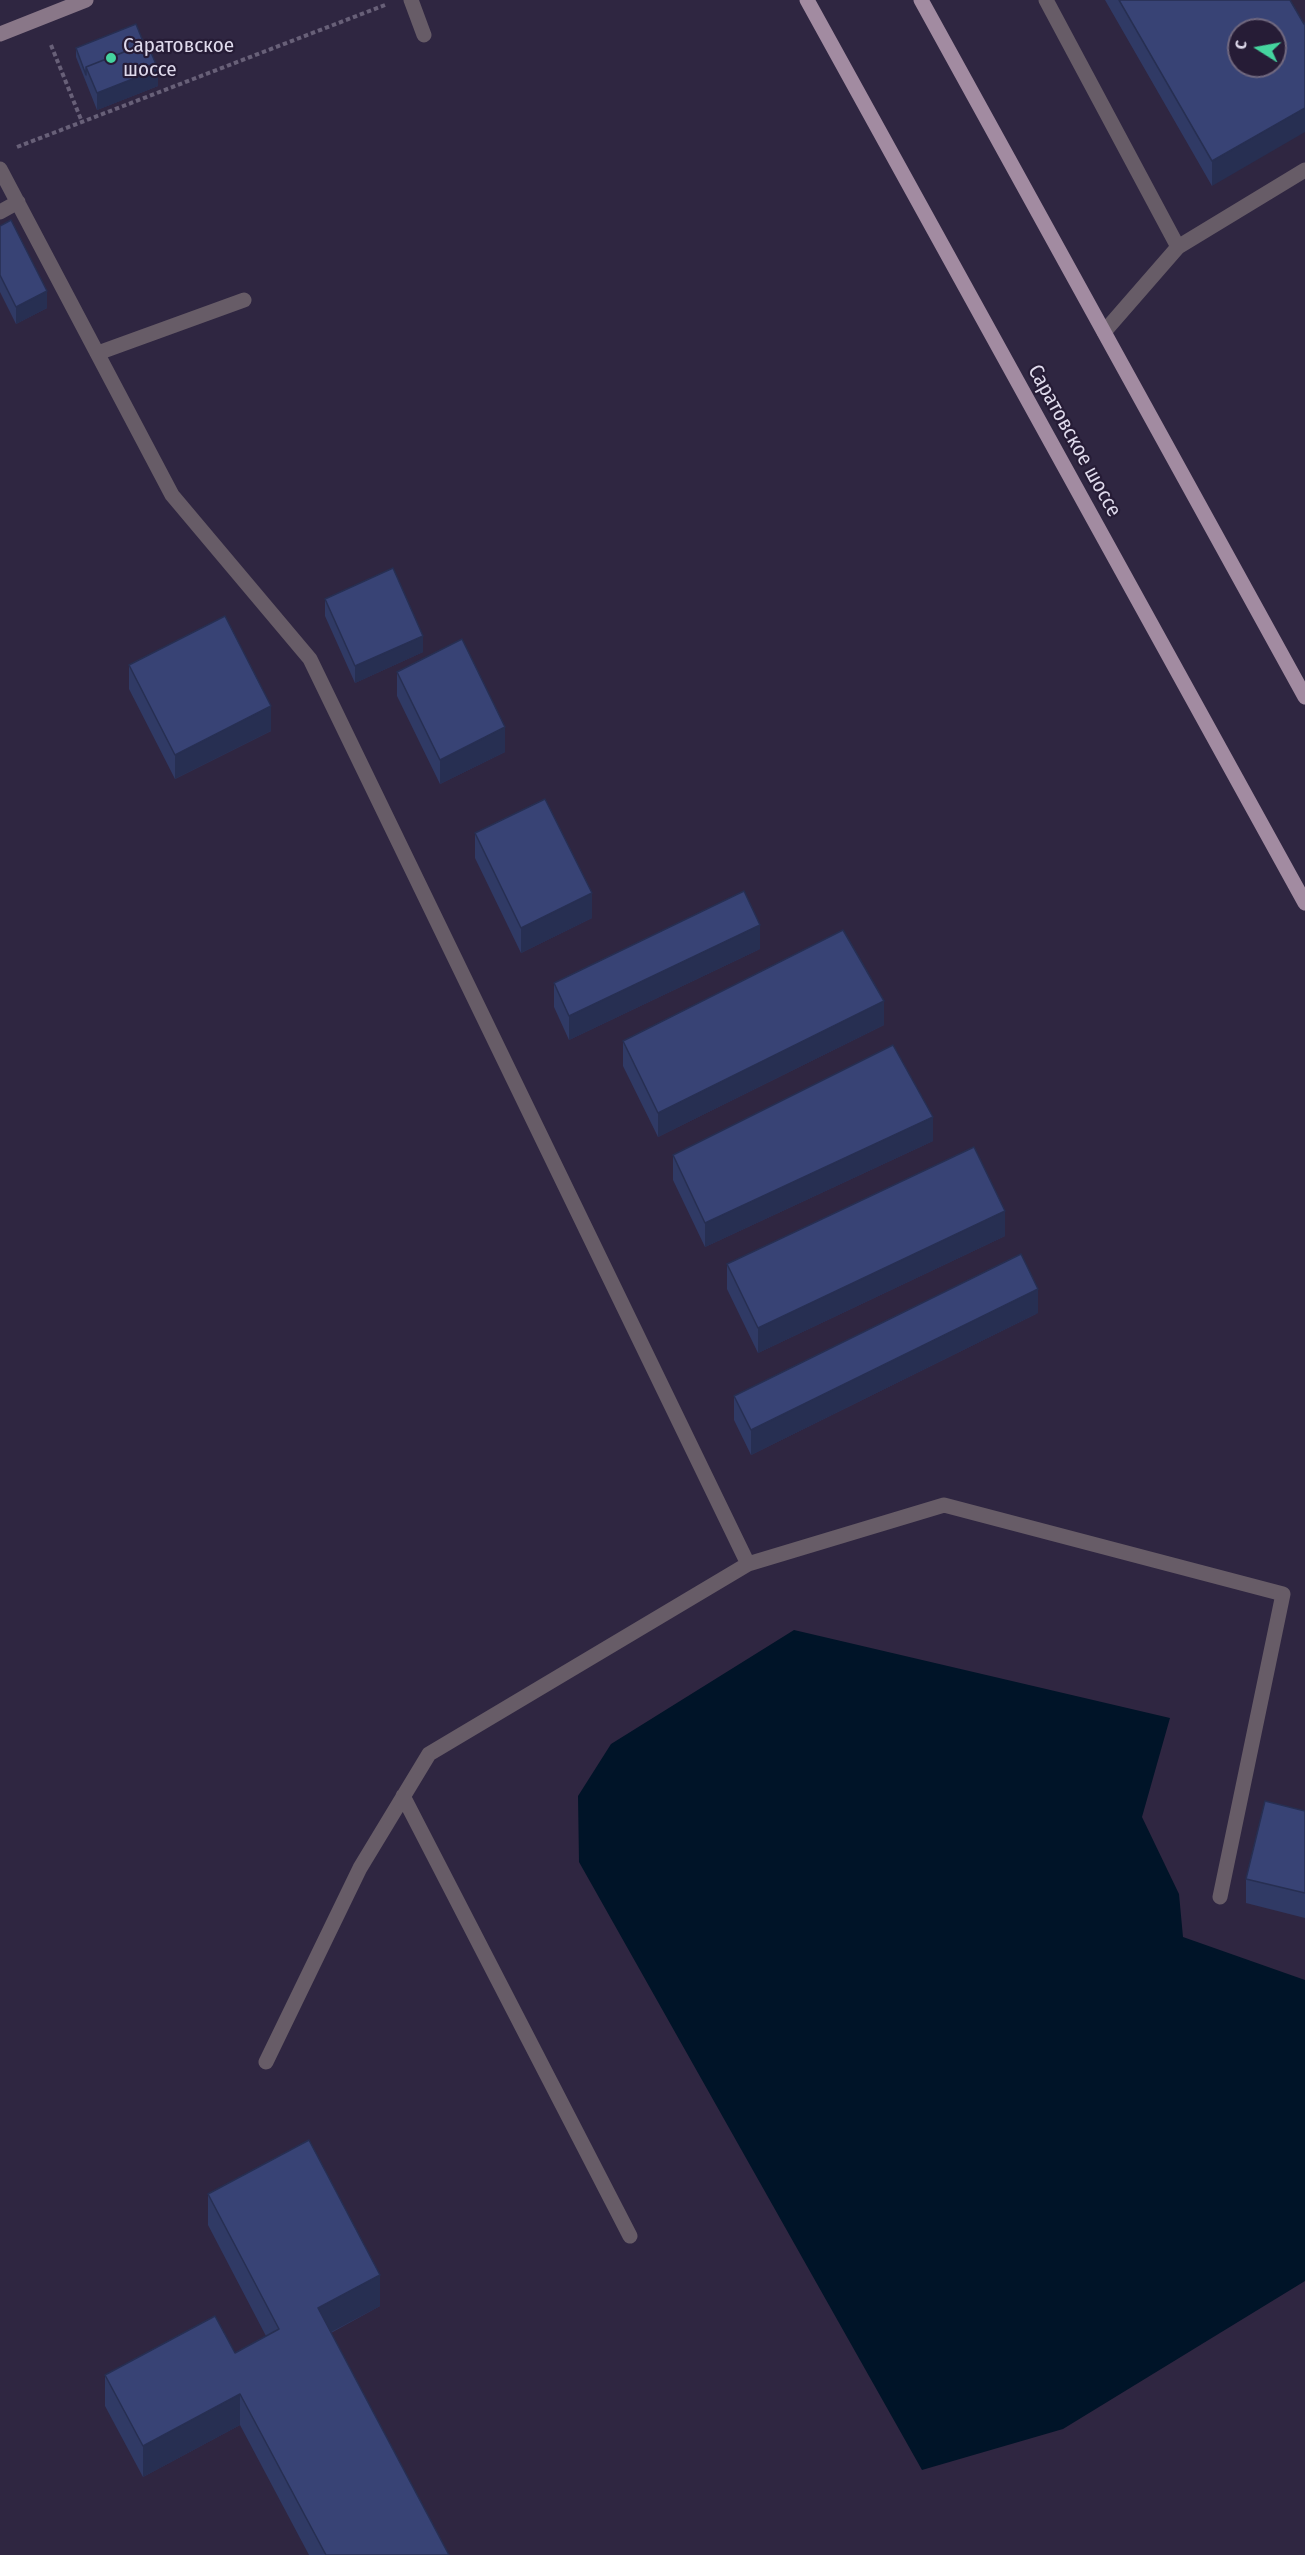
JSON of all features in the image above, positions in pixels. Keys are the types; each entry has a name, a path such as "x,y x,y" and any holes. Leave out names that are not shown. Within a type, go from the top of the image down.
{"main road":[{"path":"0,34 86,0"},
{"name":"Саратовское шоссе","path":"807,0 1305,903"},
{"path":"921,0 1305,697"}],"lane":[{"path":"411,0 424,35"},
{"path":"1046,0 1178,247"},
{"path":"0,169 172,495 310,659 748,1564"},
{"path":"1104,332 1178,247 1305,170"},
{"path":"0,212 18,201"},
{"path":"98,353 244,300"},
{"path":"266,2062 360,1868 429,1754 748,1564 944,1505 1283,1594 1220,1897"},
{"path":"403,1796 630,2236"}],"path":[{"path":"10,150 386,4"},
{"path":"40,18 82,122"}],"water":[{"path":"794,1630 1170,1718 1142,1817 1179,1894 1183,1937 1305,1980 1305,2281 1063,2429 922,2470 579,1862 578,1796 611,1744"}],"building":[{"path":"1119,0 1290,0 1305,23 1305,108 1212,161"},
{"path":"136,24 144,44 86,67 86,75 76,48"},
{"path":"147,43 158,69 97,93 86,67"},
{"path":"11,220 47,291 16,307 0,275 0,226"},
{"path":"393,568 423,636 355,666 325,599"},
{"path":"225,616 271,706 175,755 129,665"},
{"path":"462,639 505,727 440,760 397,672"},
{"path":"545,799 592,893 521,928 475,833"},
{"path":"744,891 760,925 569,1016 554,983"},
{"path":"843,930 884,1001 658,1113 623,1041"},
{"path":"893,1045 933,1117 705,1223 673,1155"},
{"path":"974,1147 1005,1211 758,1328 727,1264"},
{"path":"1021,1254 1038,1289 751,1430 734,1396"},
{"path":"1265,1801 1305,1811 1305,1893 1246,1879"},
{"path":"309,2140 380,2275 318,2308 449,2555 326,2555 240,2394 143,2446 105,2375 215,2316 235,2353 279,2329 208,2194"}],"place":[{"name":"Саратовское шоссе","path":"111,58"}]}
